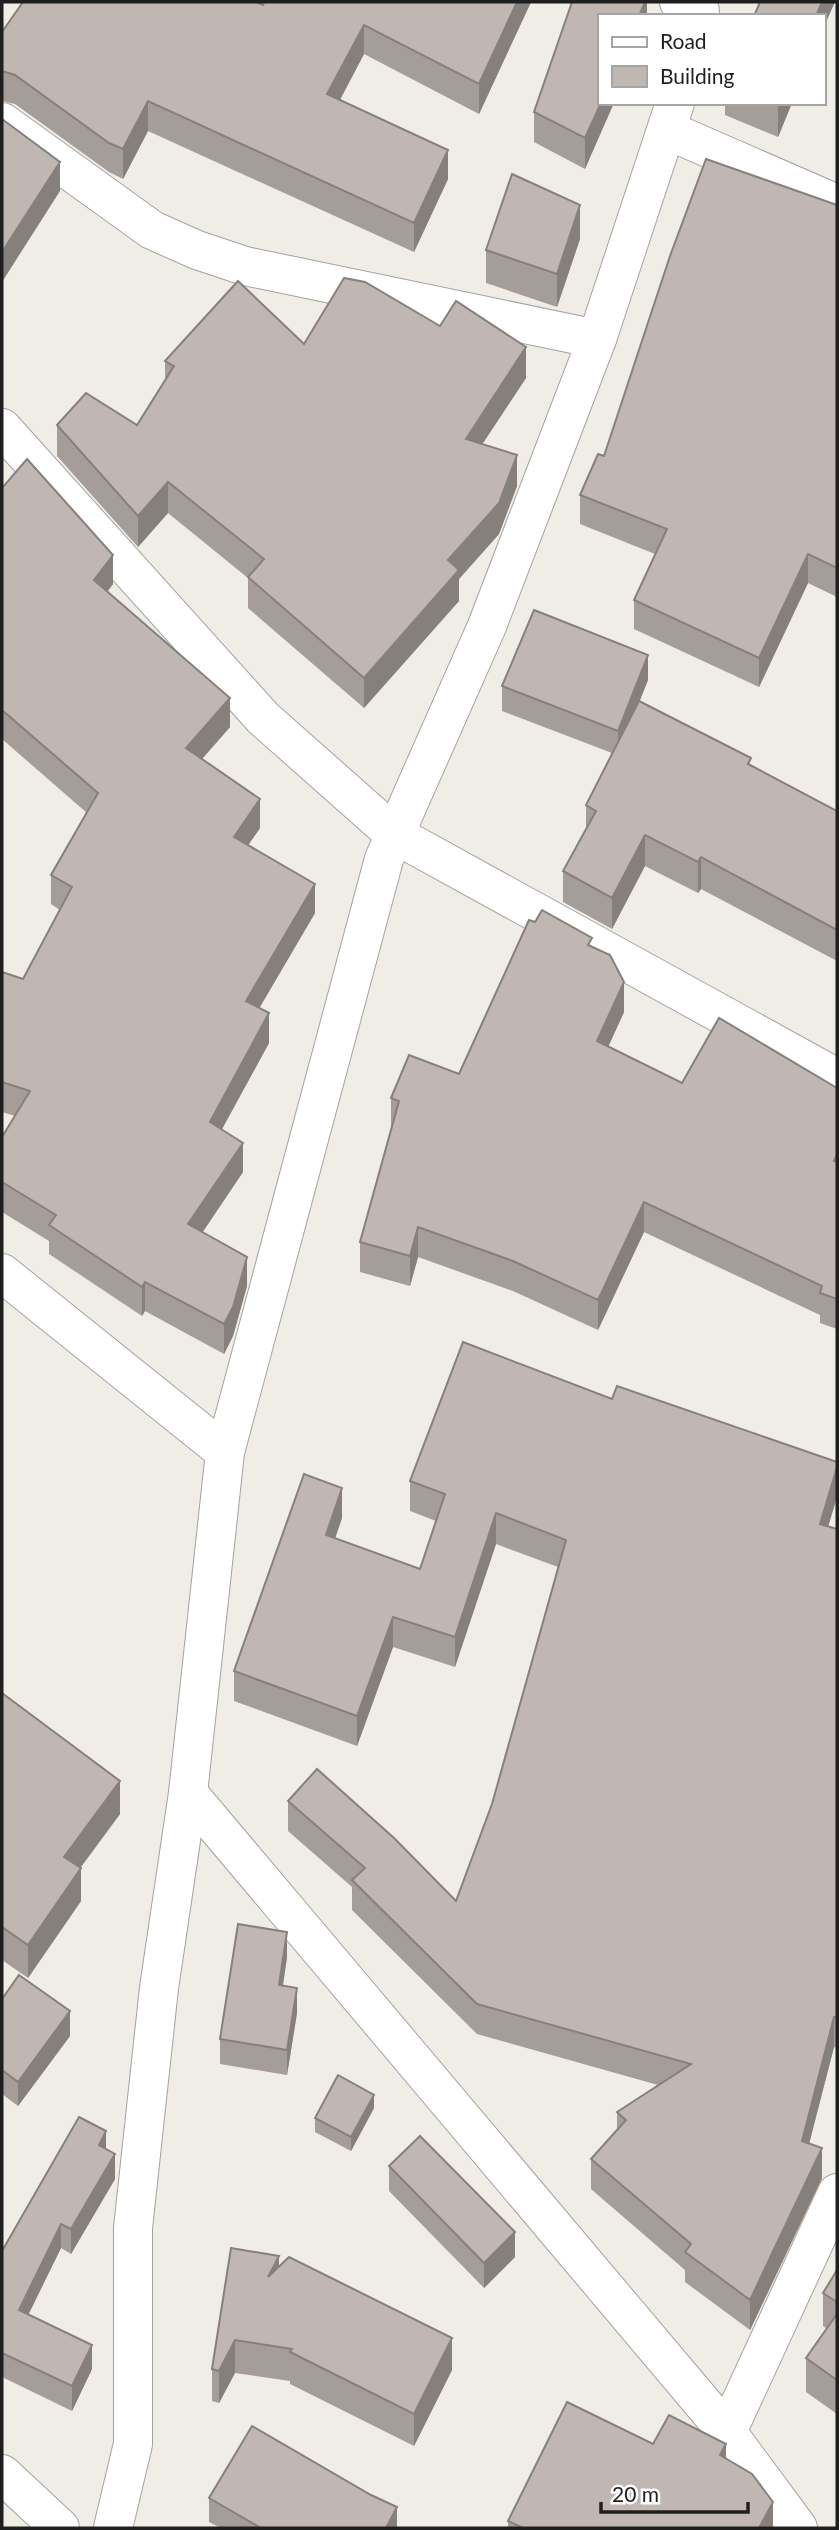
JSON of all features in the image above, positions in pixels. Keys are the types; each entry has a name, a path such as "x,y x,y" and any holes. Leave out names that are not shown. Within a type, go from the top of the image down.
{"street":[{"path":"113,2528 133,2444 133,2228 159,1989 188,1793 225,1452 376,886 394,834 487,626 597,339 671,117 837,204"},
{"path":"2,122 152,230 197,250 245,266 597,339"},
{"path":"2,428 263,718 394,834 837,1078"},
{"path":"2,1273 225,1452"},
{"path":"188,1793 727,2432 799,2528"},
{"path":"727,2432 837,2193"},
{"path":"2,2474 60,2528"}],"building":[{"path":"23,2 256,2 263,5 264,2 517,2 479,84 364,25 327,94 448,150 414,223 148,101 123,149 109,143 15,75 2,71 2,32"},
{"path":"572,2 645,2 640,14 598,14 600,105 585,138 534,112"},
{"path":"760,2 822,2 817,14 755,14"},
{"path":"2,119 60,162 2,252"},
{"path":"706,159 837,205 837,568 808,554 759,658 634,600 667,529 580,495 598,454 604,456 670,256"},
{"path":"512,174 580,205 557,274 486,250"},
{"path":"344,278 365,282 440,326 456,301 526,347 466,439 517,455 499,503 448,560 459,570 364,678 248,577 264,559 168,482 138,516 57,425 86,393 137,425 174,366 165,361 238,281 304,344"},
{"path":"27,459 113,555 94,580 230,698 186,748 260,799 234,837 315,884 246,1001 269,1013 210,1122 243,1143 188,1224 247,1257 233,1307 224,1324 145,1282 142,1287 49,1225 56,1215 2,1182 2,1137 30,1091 2,1082 2,972 23,979 72,887 51,875 98,793 2,710 2,488"},
{"path":"534,610 648,655 618,731 502,686"},
{"path":"639,701 751,758 748,764 837,811 837,930 701,857 698,862 645,835 612,898 563,871 596,811 586,805"},
{"path":"542,910 592,938 588,945 610,955 624,982 597,1041 682,1083 719,1018 837,1088 837,1155 834,1161 837,1162 837,1299 820,1293 822,1286 644,1202 598,1300 513,1261 418,1227 410,1256 360,1242 399,1101 391,1098 409,1055 459,1074 529,920 535,922"},
{"path":"463,1342 612,1399 617,1386 837,1462 820,1524 837,1529 837,2018 834,2017 802,2141 822,2148 750,2300 685,2252 691,2244 591,2159 626,2120 617,2112 691,2064 477,2004 352,1880 365,1868 288,1801 317,1769 394,1838 456,1901 492,1804 566,1540 496,1513 455,1637 393,1617 357,1716 234,1671 304,1474 342,1488 326,1535 420,1569 445,1494 410,1481"},
{"path":"2,1693 120,1781 64,1857 81,1868 28,1945 2,1927"},
{"path":"238,1924 287,1932 279,1985 297,1988 287,2050 220,2039"},
{"path":"19,1975 70,2011 18,2082 2,2070 2,1999"},
{"path":"338,2075 374,2095 351,2137 315,2118"},
{"path":"79,2117 106,2131 99,2145 115,2154 71,2229 61,2224 19,2310 92,2345 72,2386 2,2353 2,2251"},
{"path":"420,2136 515,2232 484,2263 389,2166"},
{"path":"231,2248 279,2256 268,2277 289,2257 452,2338 414,2414 290,2352 292,2349 235,2340 219,2371 212,2369"},
{"path":"837,2270 837,2302 823,2293"},
{"path":"837,2314 837,2380 806,2358"},
{"path":"567,2402 653,2444 669,2415 726,2444 720,2455 752,2474 773,2502 759,2528 523,2528 508,2521"},
{"path":"252,2426 371,2495 397,2507 386,2528 261,2528 209,2498"}]}
